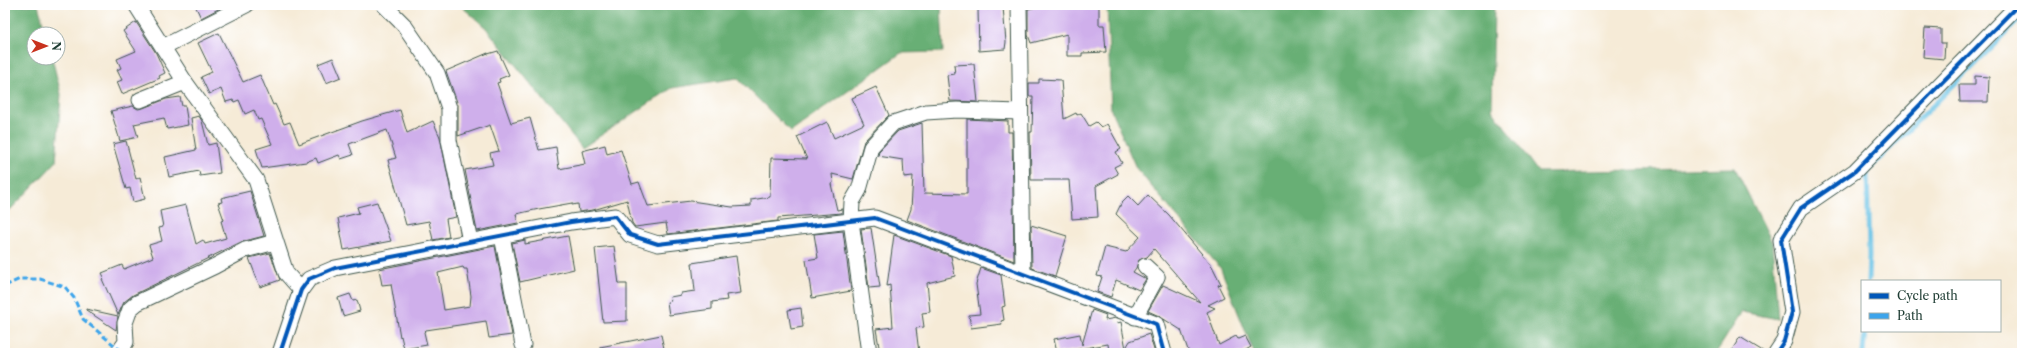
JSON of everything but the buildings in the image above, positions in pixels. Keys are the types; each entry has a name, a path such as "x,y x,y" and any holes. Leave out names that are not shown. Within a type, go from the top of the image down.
{"street":[{"path":"136,5 185,82 256,180 286,274 301,290"},
{"path":"162,47 246,5"},
{"path":"384,5 404,25 438,73 450,108 449,140 470,241"},
{"path":"1018,5 1023,274"},
{"path":"1776,353 1784,341 1792,312 1781,240 1801,208 1855,171 2018,5"},
{"path":"140,100 185,82"},
{"path":"869,353 851,221 852,202 859,190 871,147 893,123 926,112 957,110 1020,112"},
{"path":"280,353 301,290 309,279 335,268 571,222 615,216 630,235 658,244 875,218 1156,324 1164,353"},
{"path":"502,236 523,345"},
{"path":"118,353 126,342 125,322 130,309 137,303 245,250 275,242"},
{"path":"1135,317 1157,277 1145,266"}],"green space":[{"path":"5,5 38,5 44,26 26,26 26,66 54,66 61,94 56,162 11,209 5,212"},
{"path":"460,5 941,5 943,52 901,53 791,132 737,78 672,88 582,148 486,28"},
{"path":"1107,5 1494,5 1492,109 1538,172 1735,168 1772,242 1778,319 1742,312 1716,353 1254,353 1221,269 1136,168 1111,110"}],"waterway":[{"path":"1868,280 1867,171 2022,17"},
{"path":"1863,353 1865,332"}],"marked path":[{"path":"5,286 20,279 40,279 65,287 74,298 83,319 120,350"}],"cycle path":[{"path":"1776,353 1784,341 1792,312 1781,240 1801,208 1855,171 2018,5"},
{"path":"280,353 301,290 309,279 335,268 571,222 615,216 630,235 658,244 875,218 1156,324 1164,353"}]}
